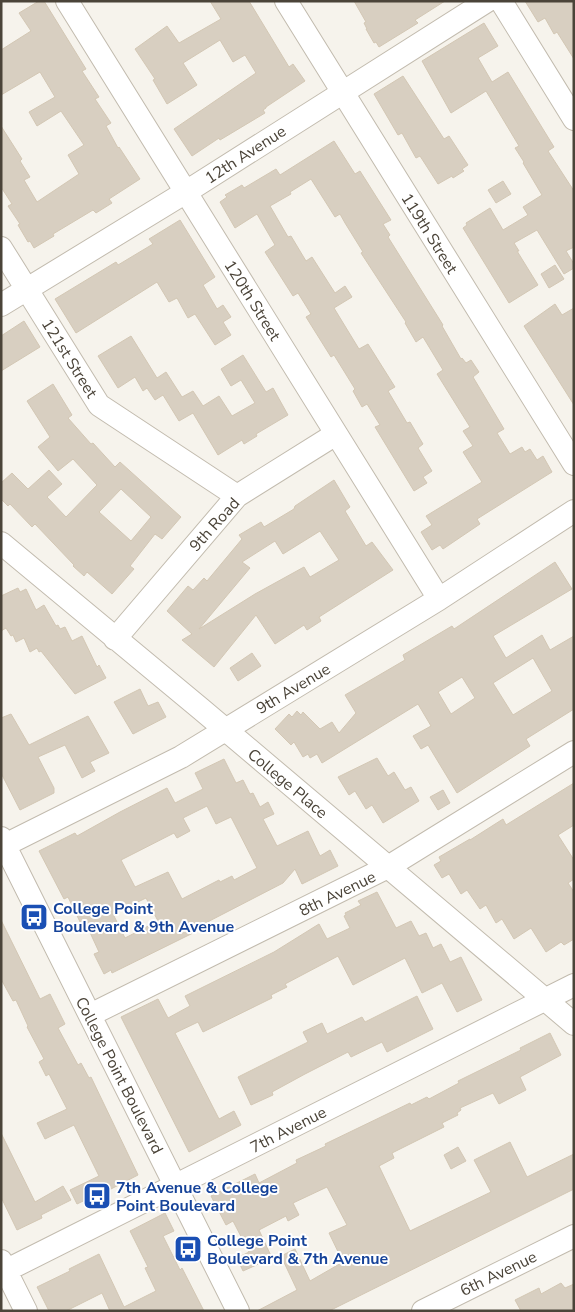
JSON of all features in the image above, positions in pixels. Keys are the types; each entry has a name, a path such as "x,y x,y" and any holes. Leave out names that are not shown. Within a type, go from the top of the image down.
{"street":[{"name":"120th Street","path":"67,1 439,599"},
{"name":"119th Street","path":"286,1 574,464"},
{"name":"12th Avenue","path":"1,305 186,192 487,1"},
{"path":"501,1 574,119"},
{"name":"121st Street","path":"1,248 99,405 237,496"},
{"name":"9th Road","path":"115,639 237,496 336,434"},
{"name":"9th Avenue","path":"2,844 181,757 439,599 574,511"},
{"name":"College Place","path":"1,543 574,1024"},
{"name":"8th Avenue","path":"90,1015 388,867 574,752"},
{"name":"College Point Boulevard","path":"2,844 238,1311"},
{"name":"7th Avenue","path":"3,1268 176,1185 574,985"},
{"name":"6th Avenue","path":"423,1311 574,1236"},
{"path":"3,1268 26,1311"}],"building":[{"path":"39,1 44,1 86,69 82,71 99,97 95,99 111,123 106,126 118,148 140,179 109,199 112,203 96,213 93,210 34,248 18,225 20,224 8,206 12,204 1,187 1,126 22,159 20,161 30,177 24,180 37,202 79,174 68,155 84,145 61,111 37,126 29,112 55,97 40,72 1,95 1,50 31,31 19,13"},
{"path":"210,1 249,1 289,67 293,64 305,81 266,107 263,110 265,113 220,140 219,138 192,156 174,129 256,73 245,55 233,62 220,40 183,63 197,85 167,104 153,80 155,79 135,49 167,26 179,43 221,19"},
{"path":"354,1 445,1 415,20 418,23 379,47 376,42 374,43 366,29 364,23 366,22"},
{"path":"525,1 574,1 574,59 557,32 554,34 545,18 538,22"},
{"path":"484,23 498,46 478,58 492,82 508,72 554,147 548,151 574,191 574,247 566,251 574,264 574,268 564,274 537,230 514,243 538,285 509,303 463,228 467,225 466,223 490,208 503,230 528,215 523,207 542,195 515,148 519,146 486,91 451,113 422,61"},
{"path":"403,76 444,139 449,136 468,165 462,169 464,171 453,178 452,176 438,184 420,156 416,158 402,133 398,135 374,94"},
{"path":"334,141 355,174 360,171 391,220 383,224 390,235 388,237 443,325 461,359 466,363 471,360 479,372 473,377 504,429 497,433 510,454 522,447 525,452 530,449 537,460 543,456 552,472 477,519 480,524 443,549 440,545 432,550 421,532 432,525 426,516 482,482 463,452 473,446 463,431 470,427 437,374 443,370 423,337 416,342 406,322 361,253 363,252 340,214 335,217 311,179 290,192 291,194 270,206 288,237 291,236 306,261 312,257 335,293 345,286 352,297 334,308 359,349 368,344 395,387 388,391 407,423 410,422 423,444 418,448 432,471 423,477 427,483 414,491 375,427 380,425 367,404 362,407 353,391 355,389 334,355 331,357 306,317 311,314 298,293 293,296 265,252 275,245 257,214 235,228 220,202 227,197 225,195 242,185 244,188 276,169 280,175"},
{"path":"503,181 511,194 496,203 488,190"},
{"path":"180,220 215,277 203,285 217,309 223,305 231,317 223,322 231,335 215,345 195,314 188,318 177,298 169,302 157,282 76,333 55,299 116,262 118,265 153,244 149,239"},
{"path":"555,265 564,279 549,288 541,274"},
{"path":"555,304 562,315 574,308 574,405 524,326"},
{"path":"24,321 40,347 1,371 1,336"},
{"path":"131,336 157,378 166,372 182,397 193,391 203,406 219,396 232,416 255,403 241,380 231,386 221,369 243,355 266,392 273,388 288,415 256,434 257,436 244,444 242,440 218,455 193,413 179,421 163,395 155,400 147,388 143,391 135,377 118,388 98,356"},
{"path":"53,384 72,415 68,418 91,444 93,443 115,467 120,462 181,517 162,539 155,534 130,566 134,569 112,594 87,572 84,576 35,524 32,527 10,504 8,506 1,499 1,483 12,473 28,489 49,470 62,484 47,497 66,517 97,485 73,459 58,471 38,447 50,437 27,401","holes":["121,489 151,517 131,541 99,512"]},
{"path":"334,480 350,507 345,511 366,546 372,542 393,570 319,617 321,621 307,630 304,625 275,644 256,615 214,667 182,640 192,634 167,611 188,586 193,590 204,578 207,581 242,539 239,535 261,522 264,527 294,509 295,506","holes":["320,531 339,560 310,577 304,567 255,594 199,629 250,568 242,562 275,541 283,554"]},
{"path":"555,562 572,589 493,636 506,658 542,635 550,650 574,636 574,709 526,739 530,746 457,793 428,745 421,749 413,736 431,726 418,704 322,763 317,754 310,758 308,754 303,757 294,742 291,745 275,729 289,714 292,717 297,711 301,715 303,712 320,729 332,722 339,733 356,713 345,695 405,660 403,655 452,626 454,629","holes":["533,658 552,691 513,715 493,683","462,677 475,698 451,714 438,692"]},
{"path":"18,588 20,592 26,589 36,610 44,605 56,626 58,625 60,629 65,627 72,641 82,636 97,667 99,665 106,678 75,694 41,651 39,652 37,648 30,652 24,638 16,642 13,635 11,636 6,628 1,631 1,596"},
{"path":"252,653 261,666 238,681 230,668"},
{"path":"140,689 148,706 158,702 166,717 133,734 114,702"},
{"path":"11,714 29,745 88,716 109,753 90,762 95,771 82,778 65,745 38,757 54,788 54,793 20,810 1,773 1,718"},
{"path":"377,758 388,776 394,772 405,790 411,787 419,801 383,823 372,805 366,809 355,791 349,795 338,777"},
{"path":"224,759 236,783 243,780 250,794 253,793 260,807 268,802 274,814 263,819 277,846 308,831 320,856 330,850 338,866 302,884 295,869 283,883 192,930 193,933 112,973 111,970 104,974 94,954 99,952 87,926 83,928 68,897 64,899 39,851 75,833 77,836 167,788 175,803 203,789 195,773","holes":["207,806 216,824 231,817 257,868 234,880 232,876 220,882 219,880 182,899 168,872 135,887 121,860 174,833 177,838 190,831 183,818","146,898 158,921 125,938 113,914"]},
{"path":"574,783 574,825 558,835 574,860 574,879 568,883 574,892 574,939 564,945 561,942 546,952 531,928 514,939 502,919 496,923 486,905 480,909 467,890 461,894 449,874 442,878 434,865 441,861 439,857 503,819 506,825"},
{"path":"443,790 450,803 438,810 430,797"},
{"path":"377,892 396,928 411,921 419,936 426,933 433,948 441,944 450,962 461,957 482,1000 457,1012 442,983 422,993 405,958 353,985 338,956 285,984 287,987 271,995 272,998 203,1032 198,1022 175,1033 219,1119 234,1111 241,1125 189,1152 121,1017 158,999 168,1018 190,1006 185,996 274,952 319,924 327,939 350,928 344,916 346,915 345,913 361,905 358,901"},
{"path":"1,920 40,999 50,994 65,1024 58,1028 78,1065 81,1063 89,1078 91,1077 138,1175 77,1204 70,1190 99,1176 74,1125 45,1139 37,1123 67,1109 49,1074 46,1076 39,1062 44,1059 27,1027 16,1000 13,1001 1,979"},
{"path":"417,996 433,1029 387,1052 382,1042 351,1057 348,1052 272,1092 273,1095 251,1105 238,1077 308,1042 303,1032 322,1023 327,1034 362,1017 365,1022"},
{"path":"550,1033 561,1055 520,1077 526,1090 499,1104 493,1093 460,1108 461,1110 457,1113 458,1115 442,1123 444,1127 392,1153 394,1158 379,1166 410,1231 491,1192 474,1160 510,1142 527,1177 574,1154 574,1189 329,1311 257,1311 297,1290 281,1256 295,1249 310,1281 343,1262 329,1233 347,1225 327,1187 293,1203 299,1215 288,1221 286,1216 259,1230 272,1258 243,1271 237,1258 249,1252 233,1221 226,1225 211,1196 255,1174 259,1183 297,1163 296,1160 326,1146 325,1144 410,1103 411,1105 427,1097 429,1099 459,1083 458,1081 521,1050 520,1048"},
{"path":"1,1133 35,1202 63,1186 71,1200 41,1215 42,1218 17,1230 1,1197"},
{"path":"458,1147 466,1161 451,1169 444,1155"},
{"path":"165,1213 174,1231 163,1236 204,1311 110,1311 102,1293 66,1311 49,1311 37,1287 99,1254 124,1307 156,1291 145,1268 148,1267 130,1231"},
{"path":"561,1283 565,1288 574,1284 574,1311 521,1311 515,1300 539,1288 541,1294"}],"place":[{"name":"College Point Boulevard & 9th Avenue","path":"34,917"},
{"name":"7th Avenue & College Point Boulevard","path":"97,1196"},
{"name":"College Point Boulevard & 7th Avenue","path":"188,1249"}]}
